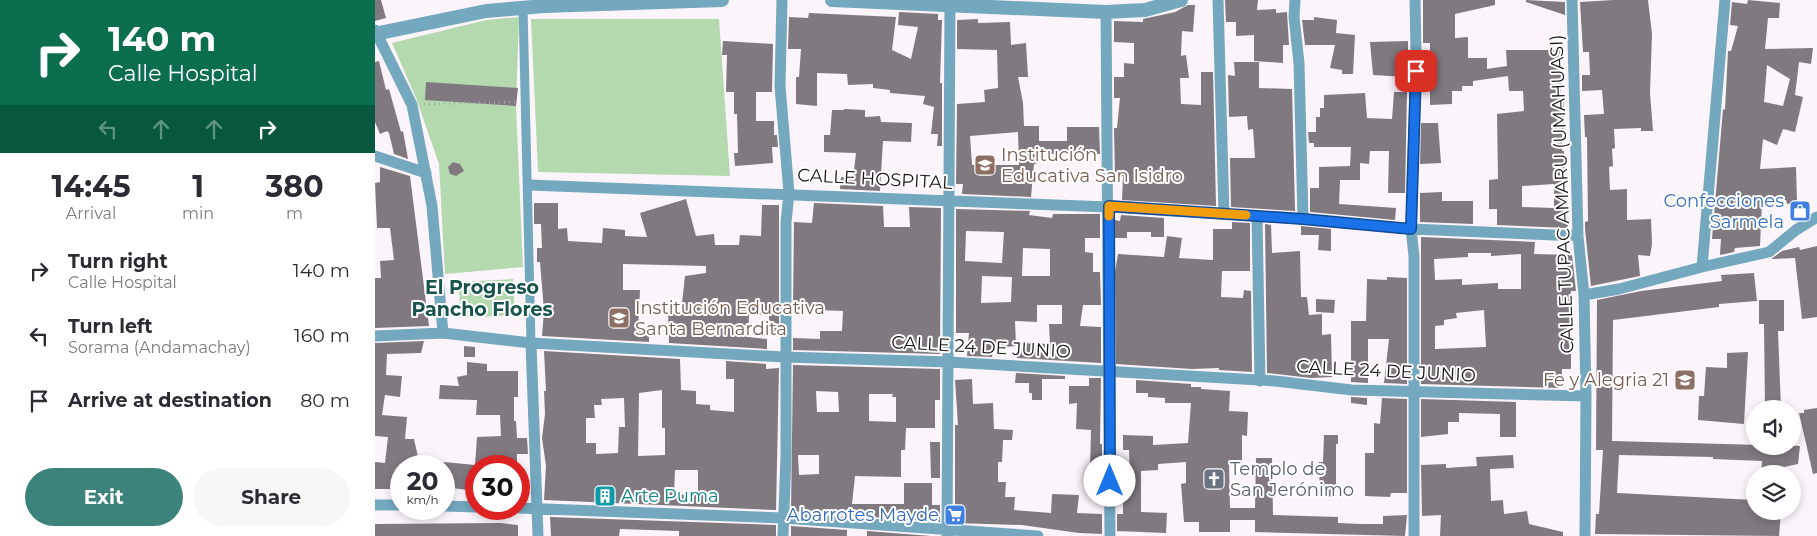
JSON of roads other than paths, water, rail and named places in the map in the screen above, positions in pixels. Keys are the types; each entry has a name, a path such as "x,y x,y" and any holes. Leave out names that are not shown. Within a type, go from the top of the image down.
{"street":[{"path":"443,333 431,206 412,105 375,32 486,11 523,8 544,3 722,0"},
{"path":"782,0 780,86 789,193 786,222 784,357 786,456 783,536"},
{"path":"832,0 925,2 1106,12 1145,10 1181,0"},
{"path":"1218,0 1223,214"},
{"path":"1295,0 1294,18 1299,63 1303,219"},
{"path":"1414,536 1414,256 1411,229 1417,52 1415,0"},
{"name":"CALLE TUPAC AMARU (UMAHUASI)","path":"1572,0 1578,236 1584,295 1586,396 1585,536"},
{"path":"1702,266 1725,0"},
{"path":"947,532 949,4"},
{"path":"523,8 529,185 531,343 538,536"},
{"path":"1106,12 1109,206 1110,536"},
{"path":"375,156 426,173"},
{"name":"CALLE HOSPITAL","path":"529,185 1109,206 1303,219 1411,229 1578,236"},
{"path":"1257,216 1260,381"},
{"path":"1584,295 1619,289 1702,266 1769,252 1796,230 1817,217"},
{"name":"CALLE 24 DE JUNIO","path":"375,336 443,333 531,343 784,357 949,362 1260,381 1352,390 1586,396"},
{"path":"375,505 390,505"},
{"path":"530,509 783,518 947,532 1037,536"}],"place":[{"name":"Institución Educativa San Isidro","path":"985,165"},
{"name":"Confecciones Sarmela","path":"1800,211"},
{"name":"Institución Educativa Santa Bernardita","path":"619,318"},
{"name":"Fe y Alegria 21","path":"1685,380"},
{"name":"Templo de San Jerónimo","path":"1214,479"},
{"name":"Arte Puma","path":"605,496"},
{"name":"Abarrotes Mayde","path":"955,515"}],"district":[{"name":"El Progreso Pancho Flores","path":"482,298"}]}
